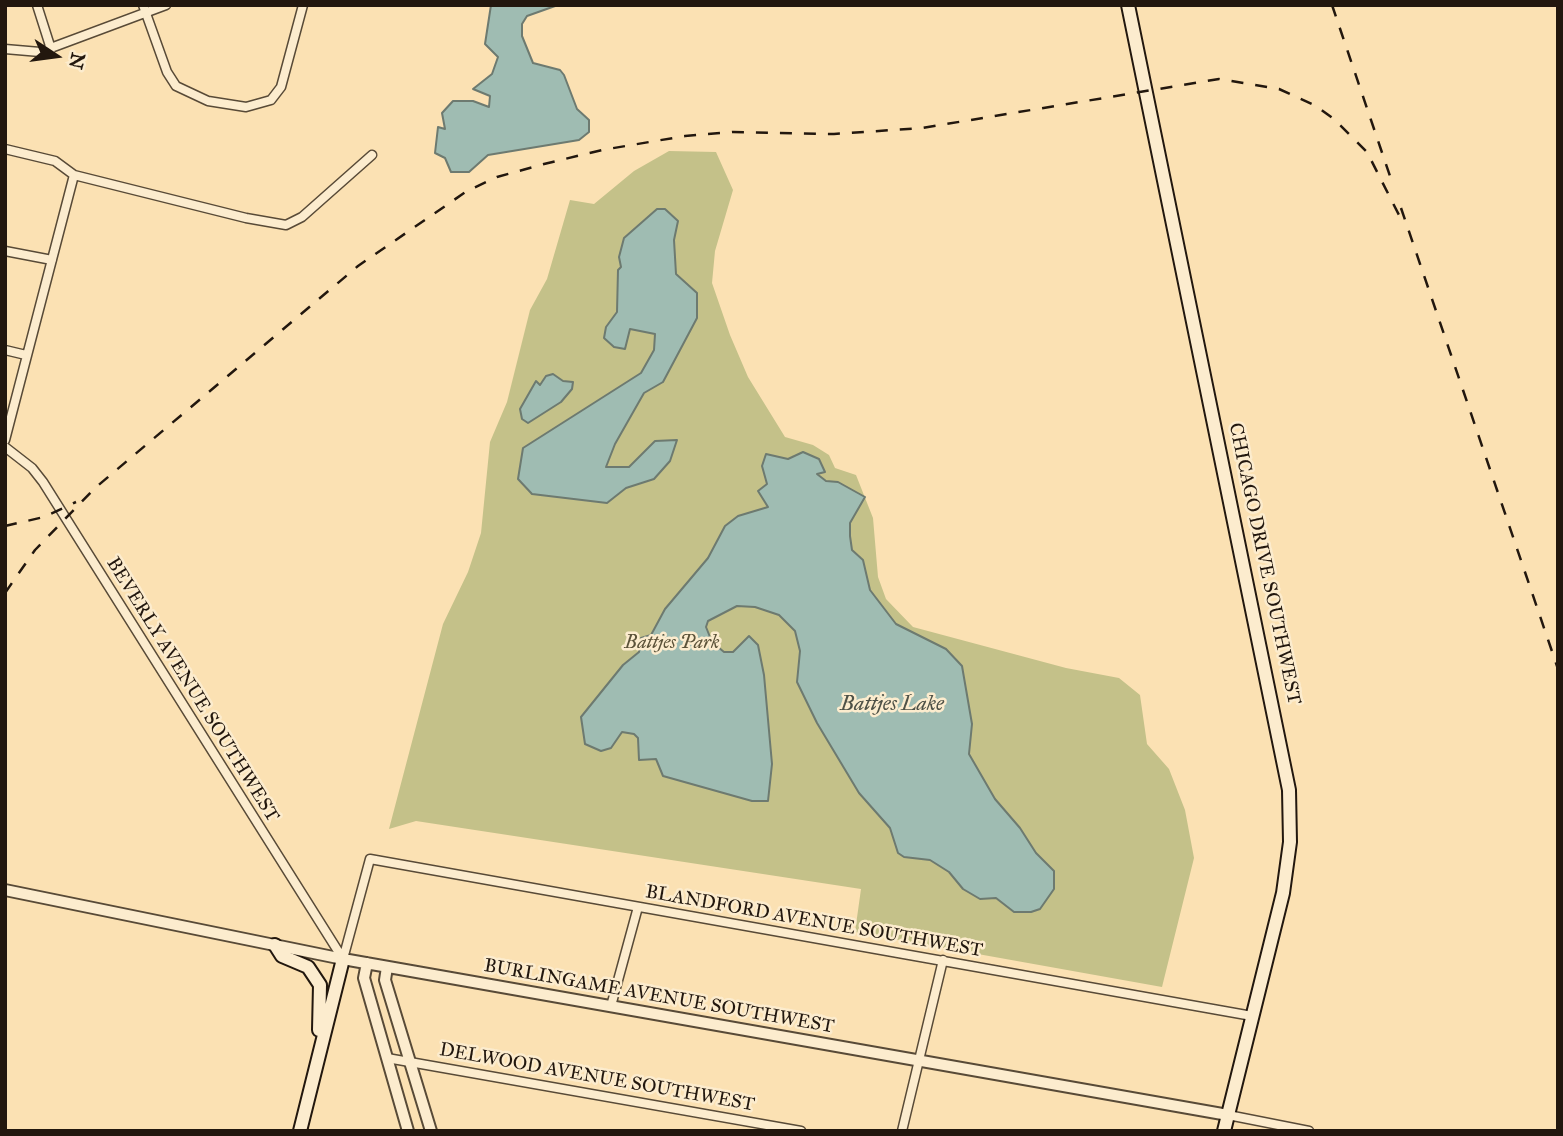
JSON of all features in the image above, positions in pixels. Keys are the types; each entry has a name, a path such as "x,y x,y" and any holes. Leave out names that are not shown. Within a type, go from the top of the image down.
{"main road":[{"name":"CHICAGO DRIVE SOUTHWEST","path":"1129,5 1289,790 1290,842 1285,879 1224,1131"},
{"path":"275,946 282,956 308,967 320,985 321,1050"},
{"path":"301,1131 343,959"}],"street":[{"path":"37,5 51,49"},
{"path":"143,5 167,72 176,86 191,95 246,107 271,100 281,87 303,5"},
{"path":"5,49 23,52 51,49 146,15 166,5"},
{"path":"5,149 55,161 74,175 278,224 293,222 372,155"},
{"path":"5,440 74,175"},
{"path":"5,251 52,260"},
{"path":"5,350 26,355"},
{"name":"BEVERLY AVENUE SOUTHWEST","path":"5,447 32,468 43,482 343,959"},
{"name":"BLANDFORD AVENUE SOUTHWEST","path":"343,959 370,859 1252,1017"},
{"name":"BURLINGAME AVENUE SOUTHWEST","path":"5,890 343,959 1309,1131"},
{"path":"611,1006 638,907"},
{"path":"343,959 364,978"},
{"path":"902,1131 943,960"},
{"path":"367,963 364,978 408,1131"},
{"path":"387,967 385,980 431,1131"},
{"name":"DELWOOD AVENUE SOUTHWEST","path":"387,1058 801,1131"}],"green space":[{"name":"Battjes Park","path":"669,151 716,152 733,190 715,251 712,283 730,335 748,377 785,437 813,445 829,455 835,468 856,475 873,518 878,577 886,599 913,627 1066,668 1119,678 1140,695 1147,744 1169,769 1185,810 1194,858 1162,987 855,932 861,889 416,821 389,829 443,624 468,572 481,533 490,442 507,402 530,310 547,279 570,200 594,204 634,171"}],"water":[{"path":"491,5 558,5 527,16 522,24 522,36 533,63 560,70 564,75 577,109 589,120 589,132 579,140 488,155 469,172 451,172 445,158 435,153 438,127 445,129 442,113 453,101 473,101 489,107 490,96 473,89 492,74 498,57 485,44"},
{"path":"657,209 665,209 678,221 674,240 676,274 697,293 697,318 663,382 644,393 615,444 606,467 629,467 655,441 677,440 670,461 654,479 626,488 607,503 532,494 518,479 523,448 641,373 654,350 655,334 630,329 625,349 614,347 604,338 606,327 617,312 618,270 621,267 619,257 624,238"},
{"path":"553,374 563,381 573,382 572,389 561,402 528,423 522,419 520,409 536,381 540,385 546,376"},
{"name":"Battjes Lake","path":"803,452 819,459 825,472 817,474 826,481 838,482 865,497 850,523 850,536 852,550 863,560 870,590 896,624 946,649 962,666 972,724 969,754 995,799 1020,828 1036,853 1054,871 1054,889 1040,909 1014,912 996,898 980,899 963,889 949,872 930,860 904,857 898,853 890,828 859,793 817,723 797,682 800,651 795,631 779,615 755,607 737,606 708,621 706,627 712,642 724,652 733,652 749,636 758,645 764,675 772,764 768,801 752,801 663,776 656,759 639,760 638,738 634,734 622,732 611,748 601,751 585,744 581,717 623,665 639,652 641,638 651,635 665,609 708,558 725,526 738,516 768,507 758,491 767,484 762,466 766,454 788,459"}],"railway":[{"path":"1332,5 1392,182"},
{"path":"5,593 35,550 95,488 358,266 467,191 497,177 544,164 602,150 685,136 733,132 834,134 922,128 1219,79 1279,89 1316,106 1334,119 1367,152 1401,219"},
{"path":"1401,208 1558,669"},
{"path":"5,526 44,517 76,502"}]}
